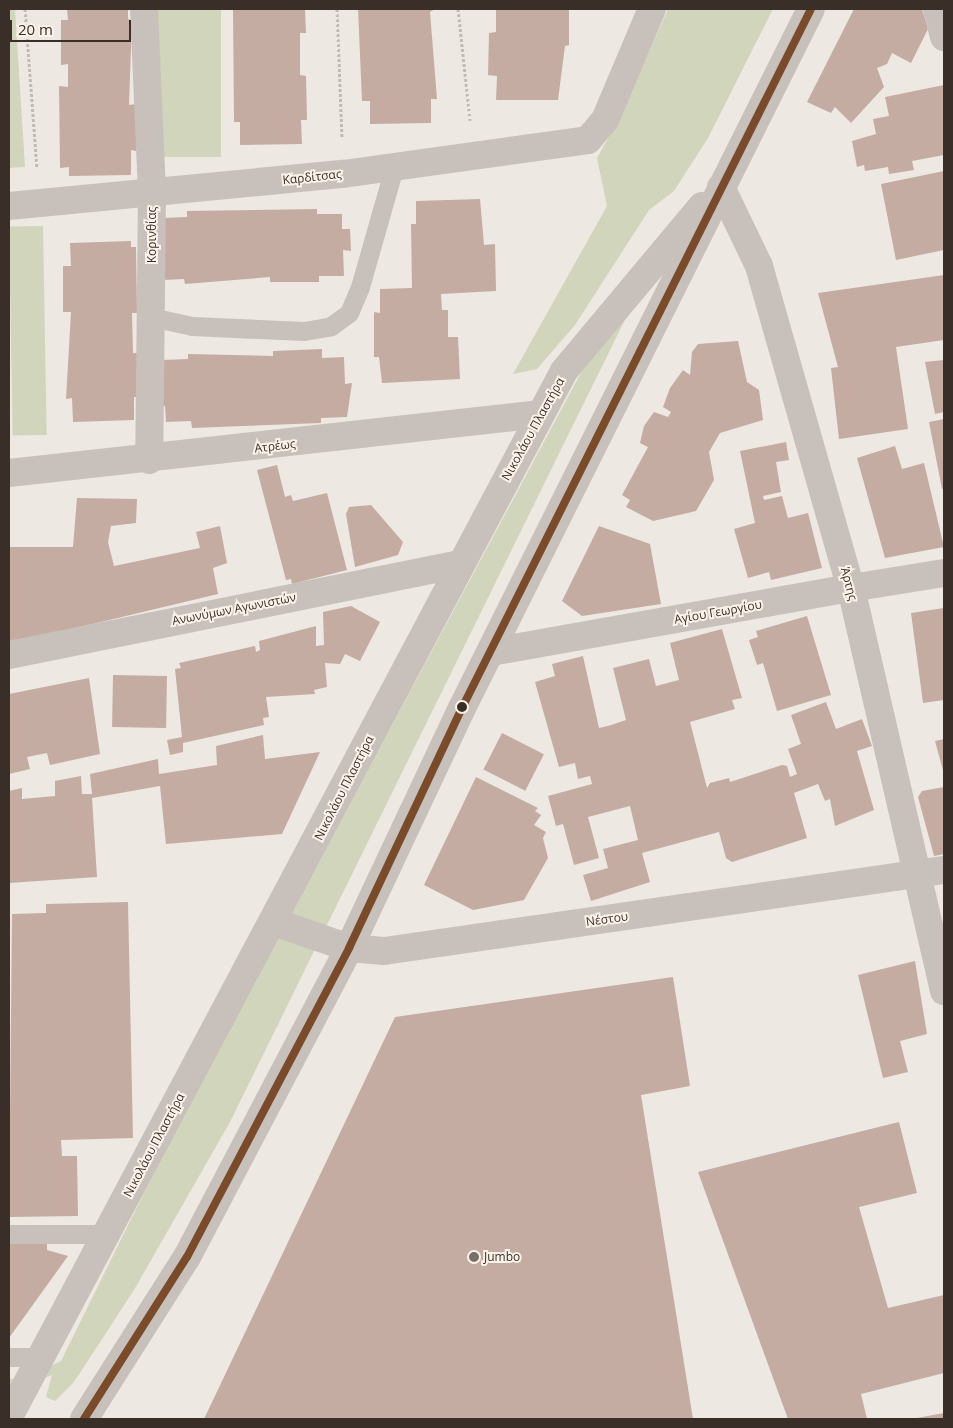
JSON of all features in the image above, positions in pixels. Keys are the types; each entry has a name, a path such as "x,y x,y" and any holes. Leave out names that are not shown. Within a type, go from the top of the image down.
{"street":[{"name":"Κορινθίας","path":"144,9 152,194 149,460"},
{"name":"Καρδίτσας","path":"9,206 152,194 343,174 588,140 605,120 652,9"},
{"name":"Νικολάου Πλαστήρα","path":"84,1419 187,1257 349,948 492,652 721,187 811,9"},
{"path":"937,9 944,37"},
{"name":"Νικολάου Πλαστήρα","path":"9,1417 39,1357 274,922 460,564 564,371 679,230 721,187"},
{"name":"Άρτης","path":"721,187 759,266 851,588 944,991"},
{"name":"Ατρέως","path":"9,473 149,460 540,414"},
{"name":"Ανωνύμων Αγωνιστών","path":"9,655 460,564"},
{"name":"Αγίου Γεωργίου","path":"492,652 944,573"},
{"name":"Νέστου","path":"274,922 349,948 384,951 944,870"}],"lane":[{"path":"151,317 192,326 304,330 331,326 349,313 360,287 394,168"},
{"path":"9,1234 106,1234"},
{"path":"9,1357 39,1357"}],"path":[{"path":"25,9 40,204"},
{"path":"337,9 343,174"},
{"path":"458,9 474,156"}],"green space":[{"path":"9,9 15,9 25,167 9,168"},
{"path":"151,9 221,9 221,157 151,157"},
{"path":"668,9 773,9 708,138 674,191 649,210 575,325 537,369 513,374 607,206 597,158 623,111"},
{"path":"43,226 47,435 13,436 9,227"},
{"path":"644,281 230,1122 134,1290 74,1382 55,1401 46,1397 52,1375 14,1389 9,1399 9,1379 20,1378 19,1382 61,1361 173,1134 591,354"}],"building":[{"path":"67,9 128,9 128,19 132,20 129,105 136,104 136,151 131,150 131,175 69,176 69,167 60,168 59,86 68,87 68,64 61,65 61,20 68,20"},
{"path":"233,9 305,9 306,33 300,33 300,75 306,76 307,120 301,120 302,144 240,145 240,122 234,122"},
{"path":"358,9 435,9 430,12 437,99 431,99 431,123 370,124 370,101 362,101"},
{"path":"496,9 569,9 569,45 565,46 558,100 496,100 497,76 488,75 489,33 496,32"},
{"path":"854,9 922,9 928,29 911,63 892,53 887,64 877,68 884,87 851,123 835,107 831,113 807,102"},
{"path":"944,85 944,155 912,161 914,170 889,174 888,167 865,171 864,165 857,167 852,141 876,134 873,119 889,116 885,97"},
{"path":"944,171 944,250 896,260 881,184"},
{"path":"480,199 484,245 495,244 496,291 441,294 442,310 448,310 448,337 458,337 460,379 382,383 379,357 374,357 374,312 380,313 380,289 412,288 411,224 416,224 416,201"},
{"path":"317,209 317,214 342,214 342,229 350,229 351,251 343,250 344,276 319,276 319,282 270,282 270,277 185,284 184,279 164,280 163,218 187,217 187,211"},
{"path":"131,241 131,247 136,247 137,313 132,313 133,353 141,353 141,397 134,397 134,420 73,422 72,398 66,399 71,312 63,312 63,266 71,266 70,243"},
{"path":"944,275 944,340 896,347 908,429 839,439 831,368 838,367 818,293"},
{"path":"738,341 747,382 759,390 763,420 720,433 709,452 714,480 696,511 653,521 626,507 630,500 622,495 648,447 640,443 644,426 654,412 668,417 671,412 663,407 670,388 683,370 690,375 692,352 698,344"},
{"path":"322,349 322,358 344,357 345,384 352,383 347,417 321,418 321,423 192,428 191,421 166,422 165,406 158,407 157,386 164,385 163,360 188,359 188,354 273,356 273,351"},
{"path":"944,360 944,412 935,414 925,362"},
{"path":"944,419 944,489 942,489 929,422"},
{"path":"786,442 789,460 776,462 781,492 763,496 764,500 782,496 788,518 808,513 822,568 771,580 769,572 748,578 734,529 755,523 740,451"},
{"path":"895,446 902,469 924,463 944,547 885,558 857,458"},
{"path":"277,465 285,497 291,495 293,501 327,493 347,570 292,584 291,579 286,580 257,470"},
{"path":"77,498 137,499 136,523 111,526 108,542 114,566 200,548 196,532 220,526 227,563 213,568 218,594 9,644 9,547 73,547"},
{"path":"371,505 403,542 398,555 355,567 346,514 349,507"},
{"path":"599,526 650,544 661,604 582,616 562,601"},
{"path":"351,606 380,622 360,661 345,654 340,664 325,663 327,687 314,690 315,694 266,697 269,717 263,718 264,725 183,743 183,752 170,755 167,740 182,737 175,669 181,668 179,663 255,646 256,652 260,650 259,641 316,626 316,646 324,645 323,612"},
{"path":"944,608 944,700 923,703 911,613"},
{"path":"807,616 831,695 777,711 763,663 757,665 749,640 758,637 756,631"},
{"path":"722,629 742,698 732,700 735,709 690,722 707,788 710,783 729,778 730,782 782,765 787,766 790,777 797,774 788,749 801,744 791,715 826,702 836,729 862,719 872,746 857,751 874,810 835,826 830,799 825,801 818,784 794,793 807,838 732,862 726,858 719,832 642,853 650,882 591,901 583,875 608,868 603,849 638,840 630,806 588,817 599,858 574,865 563,824 556,826 548,796 592,784 590,776 578,779 575,763 559,767 535,682 555,676 552,664 583,656 599,728 608,726 626,720 613,668 649,659 656,686 679,680 670,643"},
{"path":"113,675 167,676 166,728 112,727"},
{"path":"89,678 100,754 50,765 47,753 27,757 30,769 9,774 9,694"},
{"path":"502,733 544,754 525,791 483,770"},
{"path":"263,735 265,759 320,752 282,834 166,844 160,786 92,798 97,877 9,883 9,791 22,788 22,799 55,796 55,781 81,776 82,794 92,794 90,774 158,759 159,774 217,765 216,746"},
{"path":"944,739 944,774 935,741"},
{"path":"476,777 538,808 535,811 541,815 534,825 546,832 543,838 548,858 524,900 473,910 424,885"},
{"path":"944,787 944,854 934,856 918,797 922,791"},
{"path":"128,902 133,1138 61,1140 62,1156 77,1156 78,1216 9,1217 12,914 46,913 46,904"},
{"path":"915,961 927,1034 900,1041 908,1072 883,1078 858,975"},
{"name":"Jumbo","path":"673,977 690,1086 641,1095 693,1419 204,1419 395,1017"},
{"path":"899,1122 917,1193 859,1207 888,1308 944,1295 944,1373 861,1394 867,1419 788,1419 698,1172"},
{"path":"9,1242 47,1242 47,1250 68,1256 9,1338"},
{"path":"944,1413 944,1419 917,1419 917,1418"}],"transit line":[{"path":"84,1419 187,1257 349,948 462,708 811,9"}],"place":[{"name":"Jumbo","path":"474,1257"}]}
